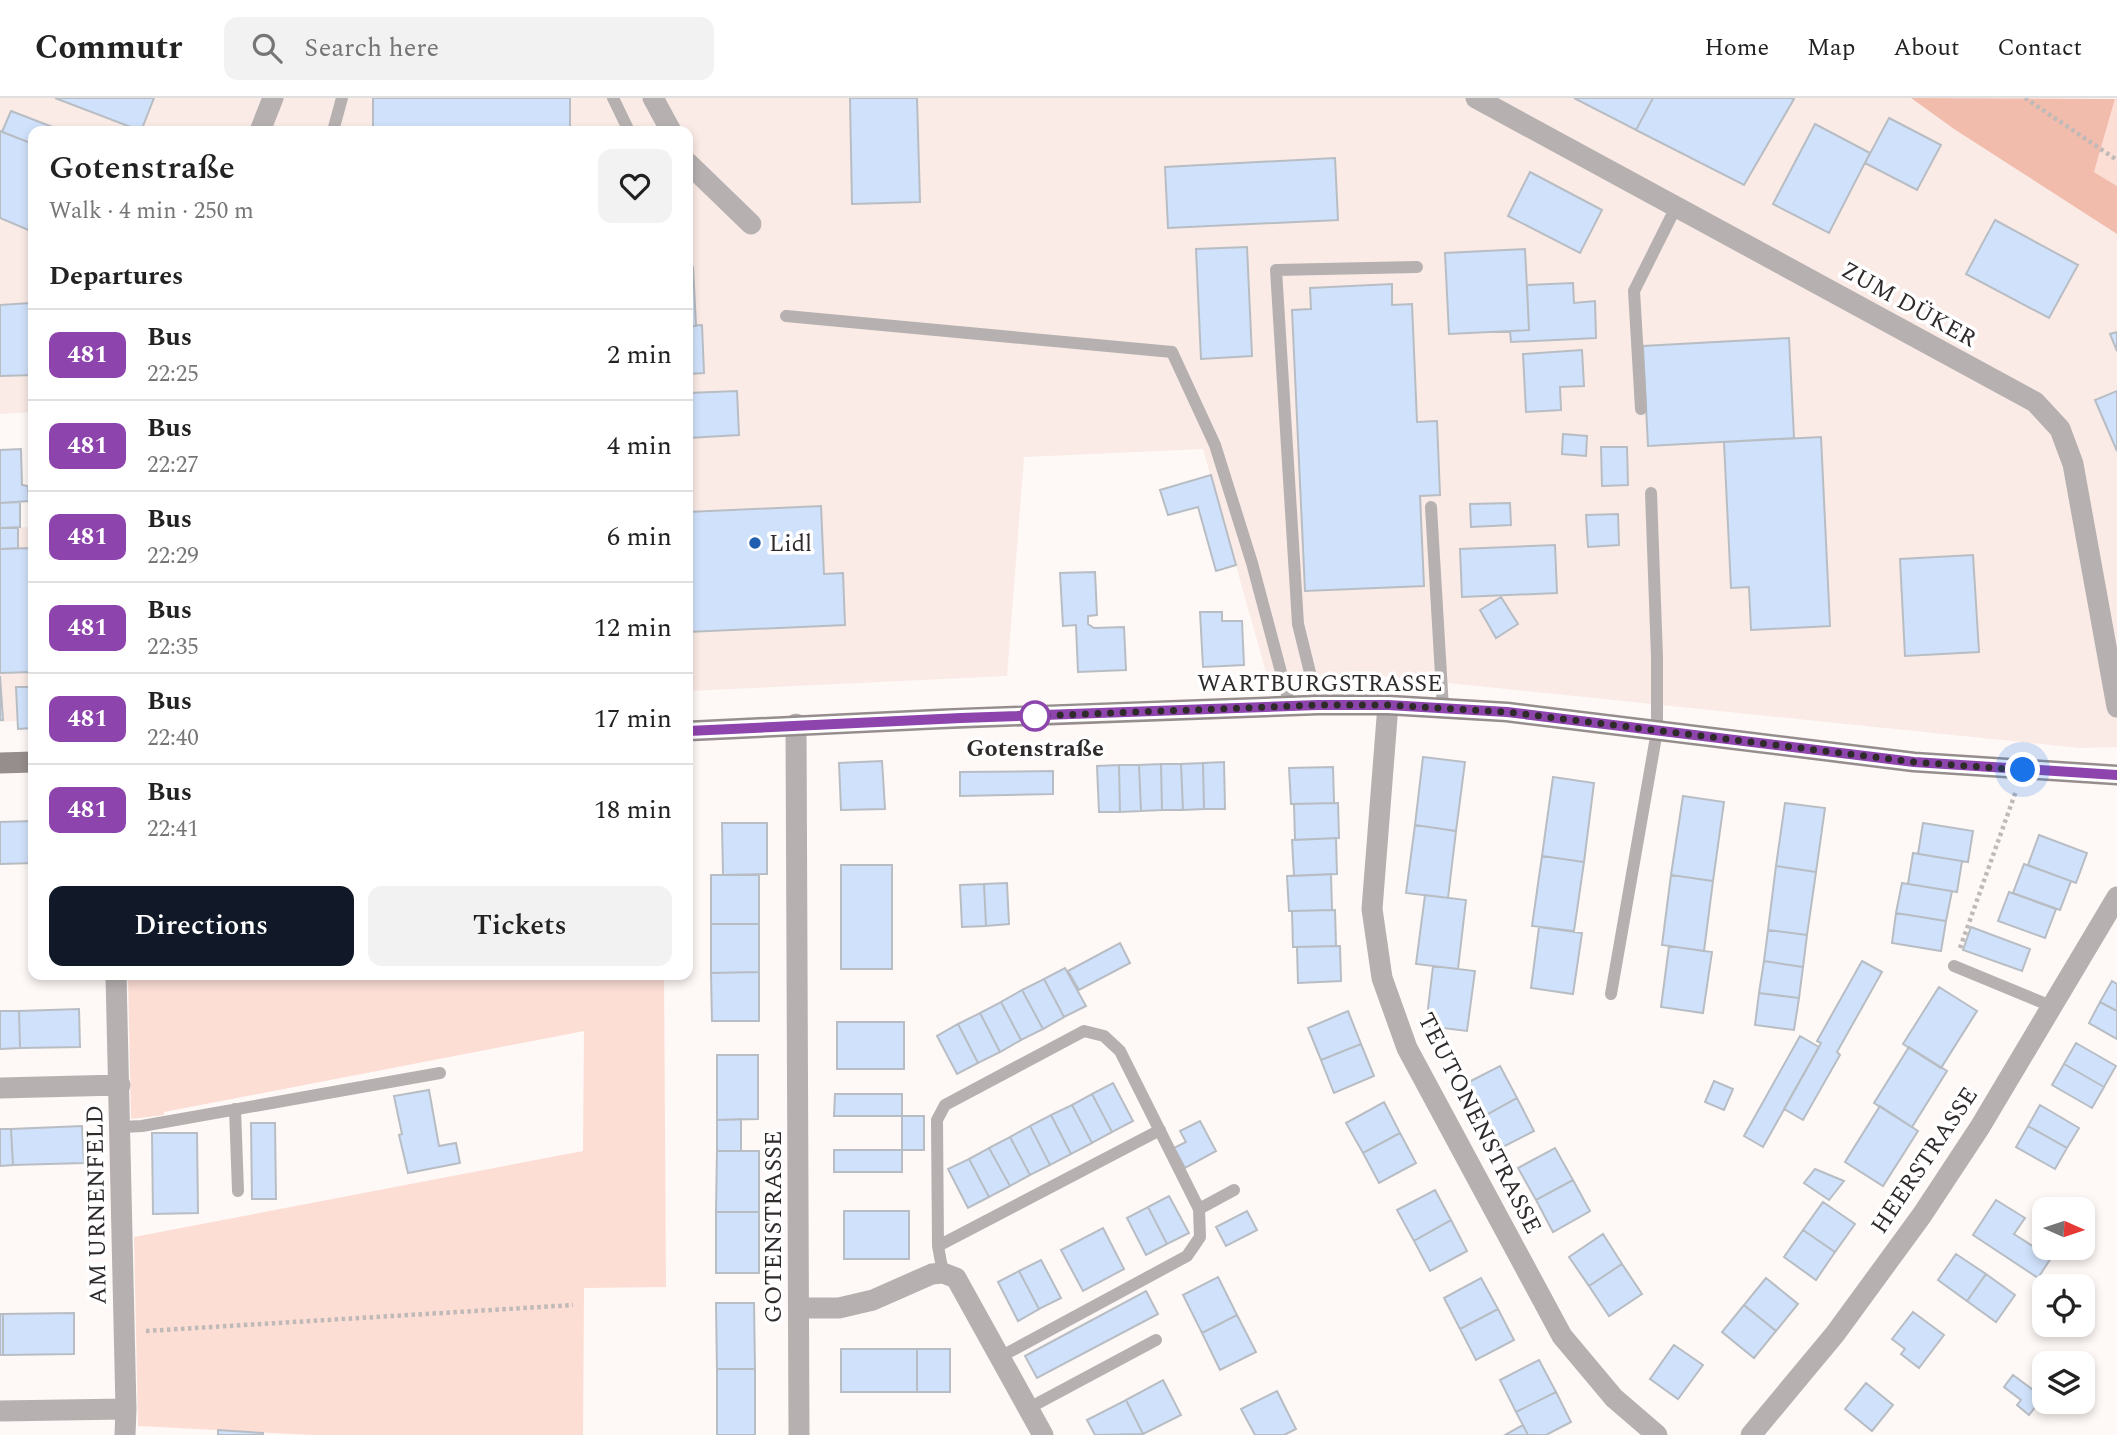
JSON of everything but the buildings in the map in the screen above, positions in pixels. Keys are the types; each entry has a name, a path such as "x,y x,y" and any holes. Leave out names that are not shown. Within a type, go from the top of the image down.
{"main road":[{"name":"WARTBURGSTRASSE","path":"693,731 796,724 1318,705 1388,705 1507,712 1914,762 2117,775"},
{"path":"0,763 28,762"}],"street":[{"path":"262,126 273,98"},
{"path":"653,98 668,126"},
{"name":"ZUM DÜKER","path":"1476,98 2035,402 2060,429 2073,464 2117,707"},
{"path":"693,168 751,224"},
{"name":"TEUTONENSTRASSE","path":"1388,705 1372,909 1382,978 1406,1048 1562,1336 1614,1398 1657,1435"},
{"name":"GOTENSTRASSE","path":"796,724 799,1435"},
{"name":"HEERSTRASSE","path":"1751,1435 1835,1334 1922,1215 1980,1127 2117,897"},
{"name":"AM URNENFELD","path":"116,980 125,1435"},
{"path":"0,1088 120,1085"},
{"path":"800,1308 839,1308 873,1300 933,1274 943,1273 956,1279 1043,1435"},
{"path":"0,1411 126,1409"}],"lane":[{"path":"334,126 342,98"},
{"path":"613,98 627,126"},
{"path":"1641,409 1634,291 1676,207"},
{"path":"1318,705 1297,624 1276,270 1416,267"},
{"path":"786,316 1172,352 1215,445 1252,563 1290,706"},
{"path":"1611,994 1657,731 1651,493"},
{"path":"1431,507 1443,708"},
{"path":"1954,966 2051,1006"},
{"path":"943,1273 938,1246 937,1120 945,1105 1084,1031 1104,1036 1121,1051 1199,1209 1200,1237 1187,1256 1000,1357"},
{"path":"121,1127 142,1126 440,1073"},
{"path":"235,1109 238,1191"},
{"path":"938,1246 1160,1130"},
{"path":"1199,1209 1234,1190"},
{"path":"1029,1408 1156,1340"}],"path":[{"path":"2025,98 2117,160"},
{"path":"1954,966 2023,770"},
{"path":"124,1333 573,1305"}],"shaded area":[{"path":"0,98 1911,98 1954,129 2117,234 2117,747 2080,748 1380,676 1268,679 1203,449 1024,457 1007,676 693,691 693,126 28,126 28,412 0,414"},
{"path":"1911,98 2115,99 2094,172 2117,186 2117,234 1954,129"},
{"path":"2117,98 2117,186 2094,172"},
{"path":"28,527 28,728 18,729 17,721 0,722 0,528"},
{"path":"128,980 664,980 666,1287 584,1288 583,1435 313,1435 138,1426 134,1237 583,1151 584,1031 164,1112 164,1115 131,1119"}],"bus line":[{"name":"481","path":"693,731 796,724 1318,705 1388,705 1507,712 1914,762 2117,775"}],"place":[{"name":"Lidl","path":"755,543"},
{"name":"Gotenstraße","path":"1035,716"}],"route":[{"path":"1035,716 1318,705 1388,705 1507,712 1914,762 2023,770"}]}
